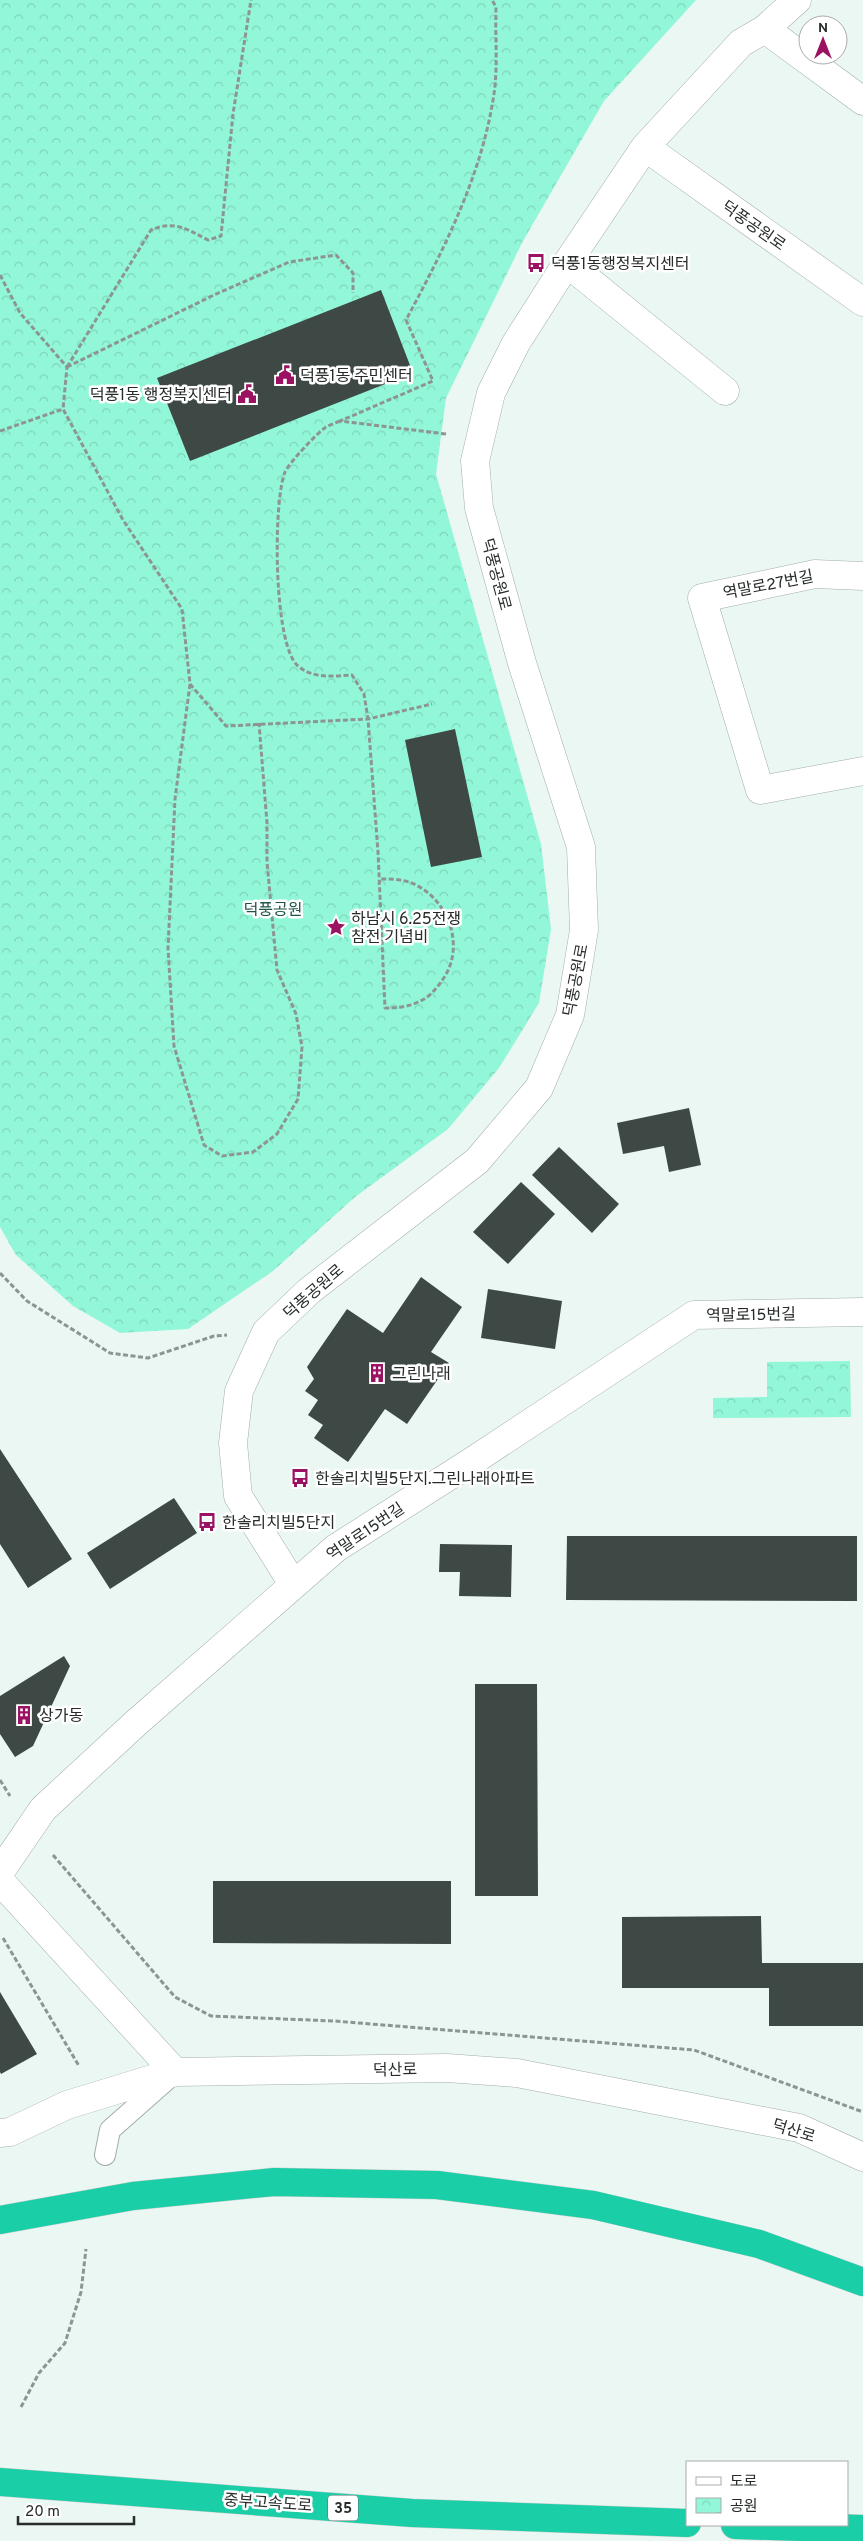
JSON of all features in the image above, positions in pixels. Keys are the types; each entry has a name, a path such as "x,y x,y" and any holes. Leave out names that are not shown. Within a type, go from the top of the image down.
{"highway":[{"path":"0,2220 133,2196 274,2182 436,2185 593,2205 759,2244 863,2282"},
{"name":"중부고속도로","path":"0,2482 412,2513 686,2523"},
{"path":"767,2526 863,2529"}],"street":[{"name":"덕풍공원로","path":"293,1584 238,1496 233,1443 239,1391 266,1332 309,1291 477,1161 539,1088 570,1015 584,930 581,847 522,663 479,508 475,461 478,438 491,393 516,343 567,263 645,148 741,43 765,29 797,0"},
{"path":"765,29 863,101"},
{"name":"덕풍공원로","path":"645,148 863,302"},
{"path":"567,263 725,390"},
{"name":"역말로27번길","path":"863,576 815,574 702,598 760,790 863,771"},
{"name":"역말로15번길","path":"0,1872 43,1809 293,1584 336,1548 471,1462 694,1315 863,1312"},
{"path":"0,1881 175,2072"},
{"name":"덕산로","path":"0,2134 10,2132 67,2105 175,2072 447,2068 517,2072 799,2128 863,2157"}],"lane":[{"path":"105,2155 110,2130 175,2072"}],"path":[{"path":"251,0 233,114 222,236 208,240 188,229 165,224 151,230 67,367 63,408 123,520 182,609 190,684 175,799 168,948 174,1046 204,1145 222,1156 253,1152 277,1134 298,1099 299,1090 302,1047 296,1014 277,970 267,862 267,823 259,723"},
{"path":"379,879 396,879 416,885 433,896 446,913 452,932 453,952 448,972 436,990 420,1002 401,1007 385,1008 379,879 368,719 364,694 352,675 319,677 297,665 284,641 278,592 278,495 286,470 325,428 434,381 406,320 437,262 474,175 494,94 496,7 492,0"},
{"path":"67,367 214,295 289,262 336,256 352,273 352,293"},
{"path":"0,275 20,313 67,367"},
{"path":"0,431 63,408"},
{"path":"340,421 478,438"},
{"path":"190,684 226,726 368,719 432,704"},
{"path":"0,1273 27,1301 110,1353 148,1358 214,1336 228,1335 255,1356"},
{"path":"0,1780 30,1828 175,1997"},
{"path":"0,1933 80,2067"},
{"path":"21,2407 39,2373 65,2343 81,2292 86,2249"}],"green space":[{"name":"덕풍공원","path":"0,0 696,0 604,101 523,241 446,398 436,474 541,844 551,929 539,1003 499,1068 448,1129 355,1197 273,1271 188,1329 120,1333 73,1306 16,1255 0,1227"},
{"path":"850,1361 851,1417 713,1418 713,1398 767,1397 767,1362"}],"building":[{"name":"덕풍1동 주민센터","path":"381,290 413,373 190,461 157,378"},
{"path":"455,729 482,857 431,867 405,740"},
{"path":"689,1108 701,1165 669,1172 664,1146 623,1154 617,1123"},
{"path":"559,1147 619,1204 592,1233 532,1175"},
{"path":"521,1182 555,1214 508,1264 473,1232"},
{"name":"그린나래","path":"421,1277 462,1307 431,1352 449,1363 407,1424 385,1409 348,1462 314,1438 323,1425 308,1415 318,1400 305,1391 314,1379 307,1367 347,1309 383,1333"},
{"path":"488,1289 562,1301 555,1349 481,1338"},
{"path":"0,1449 72,1559 28,1588 0,1544"},
{"path":"174,1498 197,1533 110,1589 87,1553"},
{"path":"567,1536 857,1536 857,1601 566,1600"},
{"path":"440,1544 512,1545 511,1597 459,1596 460,1572 439,1572"},
{"name":"상가동","path":"64,1656 70,1666 33,1746 15,1757 0,1734 0,1696"},
{"path":"475,1684 537,1684 538,1896 475,1896"},
{"path":"213,1881 451,1881 451,1944 213,1943"},
{"path":"761,1916 762,1963 863,1963 863,2026 769,2026 769,1988 622,1988 622,1917"},
{"path":"0,1992 37,2054 1,2074 0,2072"}],"place":[{"name":"덕풍1동행정복지센터","path":"536,263"},
{"name":"덕풍1동 주민센터","path":"285,375"},
{"name":"덕풍1동 행정복지센터","path":"247,394"},
{"name":"하남시 6.25전쟁 참전 기념비","path":"336,927"},
{"name":"그린나래","path":"377,1373"},
{"name":"한솔리치빌5단지.그린나래아파트","path":"300,1478"},
{"name":"한솔리치빌5단지","path":"207,1522"},
{"name":"상가동","path":"24,1715"}]}
